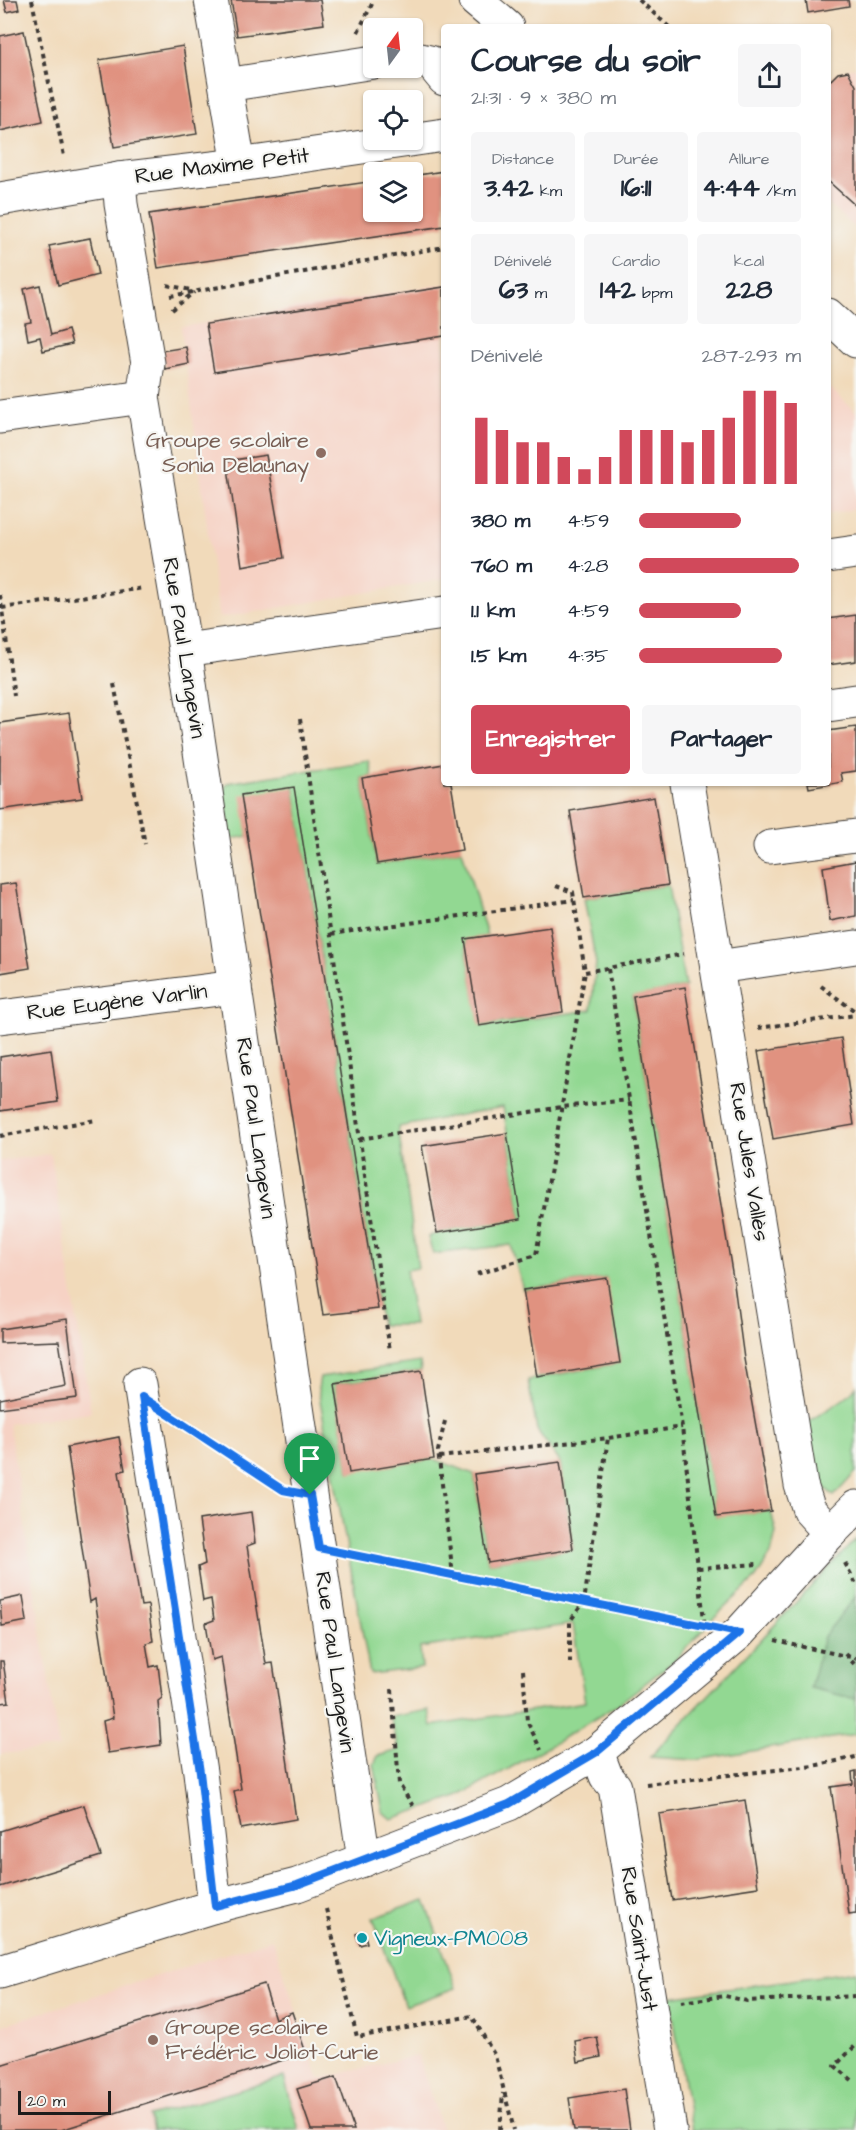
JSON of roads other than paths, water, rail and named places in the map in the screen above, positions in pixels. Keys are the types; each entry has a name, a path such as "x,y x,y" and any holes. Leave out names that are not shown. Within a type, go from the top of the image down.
{"street":[{"path":"211,0 239,165"},
{"path":"475,0 503,24"},
{"path":"423,60 430,62 441,75"},
{"path":"226,85 363,64"},
{"name":"Rue Maxime Petit","path":"0,199 70,186 239,165 441,135"},
{"name":"Rue Paul Langevin","path":"119,179 121,204 148,363 143,397 185,650 364,1860"},
{"path":"831,318 856,341"},
{"path":"0,417 143,397"},
{"path":"831,556 856,552"},
{"path":"185,650 441,613"},
{"path":"831,705 856,701"},
{"name":"Rue Jules Vallès","path":"687,786 801,1485 809,1510 830,1533"},
{"path":"770,847 856,836"},
{"path":"716,958 856,947"},
{"name":"Rue Eugène Varlin","path":"0,1017 235,987"},
{"path":"141,1391 200,1772 215,1906"},
{"path":"0,1972 215,1906 297,1885 509,1804 597,1752 739,1633 856,1507"},
{"name":"Rue Saint-Just","path":"597,1752 606,1776 615,1787 670,2130"}],"place":[{"name":"Groupe scolaire Sonia Delaunay","path":"321,453"},
{"name":"Vigneux-PM008","path":"362,1938"},
{"name":"Groupe scolaire Frédéric Joliot-Curie","path":"153,2040"}]}
